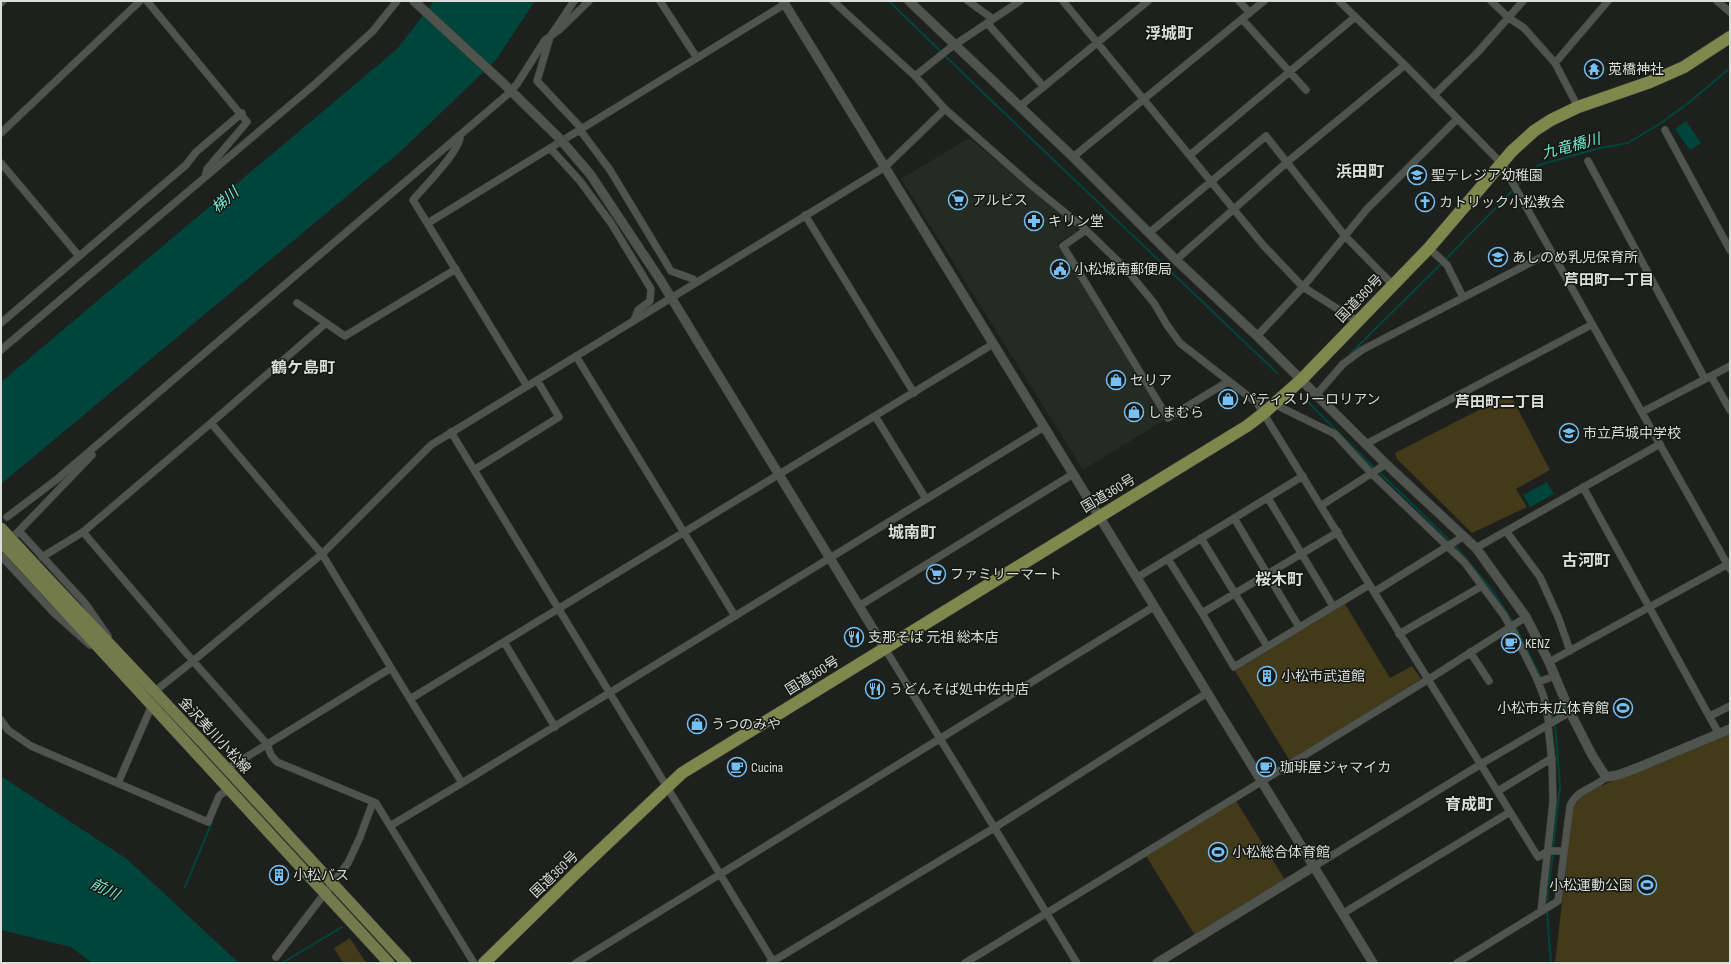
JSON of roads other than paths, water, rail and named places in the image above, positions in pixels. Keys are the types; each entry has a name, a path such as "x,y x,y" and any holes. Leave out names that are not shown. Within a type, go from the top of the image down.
{"highway":[{"name":"国道360号","path":"484,963 667,785 699,762 1247,426 1264,413 1301,380 1429,248 1512,151 1534,131 1551,120 1578,107 1650,82 1684,67 1730,37"}],"main road":[{"name":"金沢美川小松線","path":"1,528 34,571 120,663 152,705 323,893 389,963"},
{"name":"金沢美川小松線","path":"1,542 34,571"},
{"name":"金沢美川小松線","path":"120,663 154,692 227,768 406,963"}],"street":[{"path":"1,133 140,1"},
{"path":"147,1 242,114 247,122 207,169 205,177"},
{"path":"1,350 315,84 373,31 397,1"},
{"path":"414,1 558,136 590,174 661,281 1077,963"},
{"path":"574,1 550,37 537,81 581,129 610,170 670,271 693,278 696,282"},
{"path":"7,517 56,480 511,91 545,40 589,1"},
{"path":"660,1 697,58"},
{"path":"833,1 915,76 945,109 1031,185 1086,230 1126,269 1150,297 1180,343 1257,403 1538,857 1549,851 1561,851"},
{"path":"908,1 952,47 1073,157 1176,260 1257,336 1386,464 1476,548 1526,617 1549,662 1551,677 1592,755 1606,777"},
{"path":"968,1 990,21 1044,87"},
{"path":"915,76 952,47 1020,1"},
{"path":"1063,1 1096,44 1235,209 1263,245 1303,288 1357,321"},
{"path":"1019,107 1148,1"},
{"path":"1239,1 1250,13"},
{"path":"1073,157 1264,1"},
{"path":"1339,1 1405,65 1502,164 1591,325 1729,565 1549,662"},
{"path":"1491,1 1509,18 1524,28 1555,63 1578,107"},
{"path":"1434,95 1509,18 1523,1"},
{"path":"1555,63 1608,1"},
{"path":"1717,1 1730,12"},
{"path":"428,223 697,58 784,2 1044,427 1138,577 1313,867 1373,963"},
{"path":"1190,156 1355,17"},
{"path":"1242,19 1306,90"},
{"path":"1176,260 1287,163 1405,65"},
{"path":"154,692 322,554 431,445 885,167 945,109"},
{"path":"1,323 186,165 196,152 242,114"},
{"path":"1257,336 1303,288 1382,192 1457,119"},
{"path":"1665,130 1730,250"},
{"path":"460,136 460,141 442,167 413,200 527,386"},
{"path":"1149,233 1266,136 1345,236 1393,285"},
{"path":"550,148 580,181 611,223 651,289 650,301 638,310 634,320"},
{"path":"1588,161 1708,377 1730,410"},
{"path":"1,163 79,256"},
{"path":"805,215 914,393"},
{"path":"1086,230 1063,246 1168,418 1229,381"},
{"path":"1429,248 1447,264 1463,297"},
{"path":"1316,395 1343,364 1362,350 1551,252"},
{"path":"297,303 345,336 456,270"},
{"path":"42,557 83,532 212,423 326,323"},
{"path":"1366,444 1591,325"},
{"path":"410,699 994,344"},
{"path":"576,356 735,616"},
{"path":"1642,412 1730,366"},
{"path":"474,470 559,417 537,380"},
{"path":"1274,404 1335,434 1371,473 1465,563 1510,627 1538,682 1544,698 1552,758 1553,802 1549,851 1541,911"},
{"path":"875,416 926,499"},
{"path":"212,423 322,554 462,783"},
{"path":"390,826 611,693 1044,427"},
{"path":"451,432 667,785 772,962 994,828 1208,693"},
{"path":"1476,548 1660,444"},
{"path":"1,550 95,451 96,446"},
{"path":"1322,506 1386,464"},
{"path":"859,606 1073,474"},
{"path":"1138,577 1303,476"},
{"path":"1583,487 1719,734"},
{"path":"1268,498 1333,606"},
{"path":"1234,518 1299,627"},
{"path":"1506,531 1540,577 1559,619 1570,651"},
{"path":"19,532 85,603 120,663"},
{"path":"83,532 193,661 268,744 271,755 277,762 376,803 474,963"},
{"path":"1202,613 1338,532"},
{"path":"1374,592 1464,536"},
{"path":"1201,538 1267,646"},
{"path":"1,556 55,614 120,663"},
{"path":"1168,559 1234,667 1369,585"},
{"path":"1399,634 1482,586"},
{"path":"576,963 1155,606"},
{"path":"966,963 1429,679 1526,617"},
{"path":"504,642 555,726"},
{"path":"1470,652 1489,681"},
{"path":"227,768 391,668"},
{"path":"1538,682 1551,677"},
{"path":"118,783 152,705"},
{"path":"1710,716 1730,706"},
{"path":"1157,963 1481,764 1570,712"},
{"path":"1,720 8,730 31,746 208,822 219,796 228,789"},
{"path":"1457,963 1558,901 1561,851 1573,798 1606,777 1618,775 1637,768 1730,729"},
{"path":"1498,791 1552,758"},
{"path":"276,957 323,893 333,883 348,863 360,837 373,802"},
{"path":"1342,914 1510,812"}],"water":[{"name":"梯川","path":"434,1 535,1 496,60 400,152 1,484 1,382 397,49"},
{"path":"1686,121 1701,143 1690,150 1675,129"},
{"path":"1547,482 1554,494 1530,507 1523,495"},
{"name":"前川","path":"1,776 127,859 239,963 92,963 71,947 1,930"}],"waterway":[{"path":"889,1 1277,373"},
{"name":"九竜橋川","path":"1517,186 1539,165 1600,148 1628,143 1661,123 1687,104 1730,68"},
{"name":"九竜橋川","path":"1445,260 1514,189"},
{"name":"九竜橋川","path":"1350,354 1442,263"},
{"path":"1308,402 1373,467"},
{"path":"1380,473 1449,540"},
{"path":"1455,546 1492,590 1513,622"},
{"path":"1516,628 1541,678"},
{"path":"1548,702 1553,718"},
{"path":"1553,848 1560,786 1555,725"},
{"path":"185,887 212,822"},
{"path":"1547,901 1553,853"},
{"path":"1547,913 1551,963"},
{"path":"282,963 342,927"}],"place":[{"name":"莵橋神社","path":"1594,69"},
{"name":"聖テレジア幼稚園","path":"1417,175"},
{"name":"アルビス","path":"958,200"},
{"name":"カトリック小松教会","path":"1425,202"},
{"name":"キリン堂","path":"1034,221"},
{"name":"あしのめ乳児保育所","path":"1498,257"},
{"name":"小松城南郵便局","path":"1060,269"},
{"name":"セリア","path":"1116,380"},
{"name":"パティスリーロリアン","path":"1228,399"},
{"name":"しまむら","path":"1134,412"},
{"name":"市立芦城中学校","path":"1569,433"},
{"name":"ファミリーマート","path":"936,574"},
{"name":"支那そば 元祖 総本店","path":"854,637"},
{"name":"KENZ","path":"1511,643"},
{"name":"小松市武道館","path":"1267,676"},
{"name":"うどんそば処中佐中店","path":"875,689"},
{"name":"小松市末広体育館","path":"1623,708"},
{"name":"うつのみや","path":"697,724"},
{"name":"Cucina","path":"737,767"},
{"name":"珈琲屋ジャマイカ","path":"1266,767"},
{"name":"小松総合体育館","path":"1218,852"},
{"name":"小松バス","path":"279,875"},
{"name":"小松運動公園","path":"1647,885"}],"district":[{"name":"浮城町","path":"1169,33"},
{"name":"浜田町","path":"1360,171"},
{"name":"芦田町一丁目","path":"1609,280"},
{"name":"鶴ケ島町","path":"303,367"},
{"name":"芦田町二丁目","path":"1500,402"},
{"name":"城南町","path":"912,532"},
{"name":"古河町","path":"1586,560"},
{"name":"桜木町","path":"1279,579"},
{"name":"育成町","path":"1469,804"}]}
